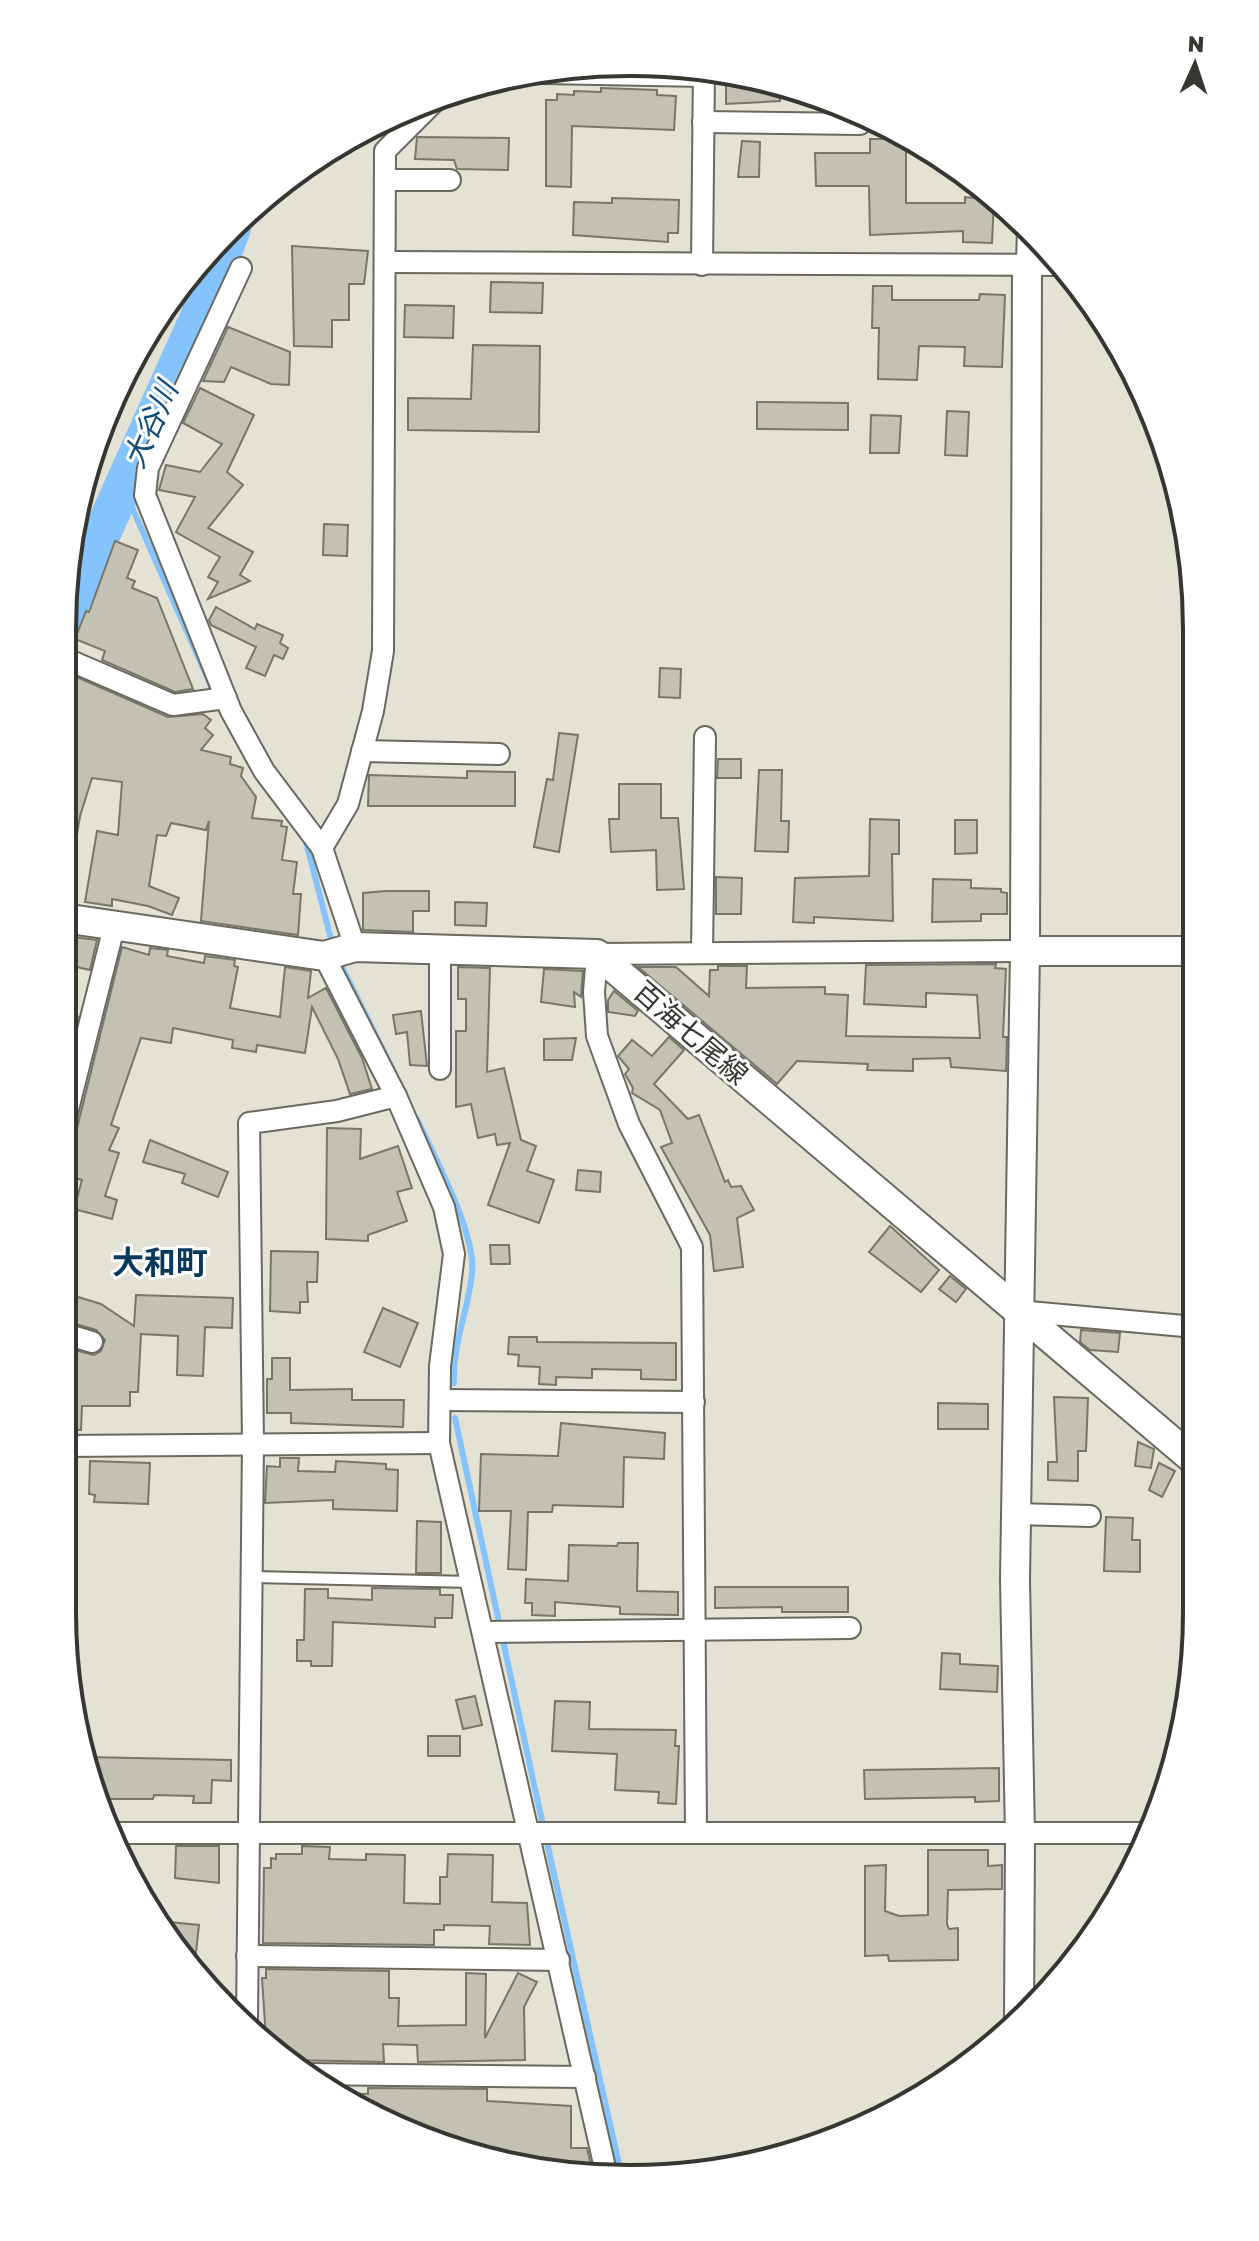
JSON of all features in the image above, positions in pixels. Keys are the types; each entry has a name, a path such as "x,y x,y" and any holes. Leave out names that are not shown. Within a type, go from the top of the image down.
{"street":[{"path":"702,265 704,81"},
{"path":"322,848 348,804 383,651 387,262 385,151 418,118"},
{"path":"703,122 854,124"},
{"path":"385,180 450,180"},
{"path":"1019,2005 1015,1514 1025,951 1028,245"},
{"path":"387,262 1046,265"},
{"path":"241,268 148,468 145,495 226,698 264,771 322,848 338,952 444,1207 454,1254 440,1366 439,1443 484,1632 540,1832 559,1960 604,2164"},
{"path":"76,663 173,705 226,698"},
{"path":"702,952 705,737"},
{"path":"362,751 499,754"},
{"path":"76,919 338,952 440,949 597,954 1183,951"},
{"path":"76,1078 115,923"},
{"path":"440,949 440,1069"},
{"path":"597,954 597,1036 629,1124 692,1247 696,1833"},
{"name":"百海七尾線","path":"597,954 1183,1451"},
{"path":"247,2011 246,1833 253,1443 249,1123 337,1111 396,1096"},
{"path":"1018,1311 1183,1326"},
{"path":"76,1337 92,1342"},
{"path":"440,1400 694,1402"},
{"path":"76,1446 439,1443"},
{"path":"1015,1514 1090,1516"},
{"path":"484,1632 850,1628"},
{"path":"123,1833 1136,1833"},
{"path":"247,1956 559,1960"},
{"path":"326,2074 585,2077"}],"lane":[{"path":"250,1577 472,1582"}],"building":[{"path":"726,85 780,97 780,101 726,104"},
{"path":"601,88 657,90 657,95 676,96 674,130 572,126 571,187 546,186 546,100 557,100 557,94 574,95 574,91 601,92"},
{"path":"417,137 509,138 508,170 457,169 454,160 415,159"},
{"path":"870,139 885,139 906,150 906,203 965,203 965,197 976,198 993,213 992,243 963,242 963,231 870,235 869,186 816,186 815,153 870,153"},
{"path":"742,141 760,142 759,177 738,177"},
{"path":"612,198 679,200 678,233 668,233 668,242 573,235 574,202 612,203"},
{"path":"292,246 368,251 364,284 349,284 349,320 332,320 332,347 294,346"},
{"path":"491,282 543,283 542,313 490,312"},
{"path":"873,286 892,286 892,300 979,300 980,294 1005,295 1002,367 964,366 965,347 919,346 917,380 878,379 879,328 872,328"},
{"path":"405,305 454,306 453,338 404,337"},
{"path":"228,327 290,352 289,385 271,384 231,367 224,382 203,381"},
{"path":"473,345 540,346 539,432 408,430 408,398 471,399"},
{"path":"200,388 254,415 227,472 243,485 208,528 253,552 240,575 250,581 208,599 218,582 208,577 220,557 176,532 195,497 159,490 166,465 200,472 222,444 183,423"},
{"path":"757,402 848,403 848,430 757,429"},
{"path":"947,411 969,412 967,456 945,455"},
{"path":"871,415 901,416 899,453 870,453"},
{"path":"324,524 348,525 347,556 323,555"},
{"path":"115,541 138,550 127,578 135,581 132,588 157,598 193,689 175,692 102,660 105,651 76,639 86,611 89,612"},
{"path":"216,607 255,629 257,624 283,635 280,643 288,648 283,659 274,655 265,676 246,668 256,647 211,625 209,620"},
{"path":"660,668 681,669 680,698 659,697"},
{"path":"76,677 168,717 203,714 211,720 205,728 213,735 201,750 231,757 230,764 243,768 241,776 256,797 252,818 282,821 281,826 287,827 282,860 297,862 293,894 301,894 298,935 201,921 209,821 206,830 171,823 166,836 157,835 149,886 179,898 172,915 148,906 112,899 112,906 85,902 97,831 118,835 122,782 92,778 76,840"},
{"path":"559,733 578,735 559,852 534,847 547,779 553,780"},
{"path":"718,759 741,759 741,778 717,778"},
{"path":"759,770 782,770 781,821 789,821 788,852 755,851"},
{"path":"467,771 515,772 515,806 368,806 369,775 467,778"},
{"path":"619,784 661,784 661,818 678,818 684,889 657,890 656,850 611,852 609,819 619,819"},
{"path":"870,819 899,820 899,854 892,854 893,921 814,917 814,923 793,922 795,878 869,876"},
{"path":"955,820 977,820 977,853 955,854"},
{"path":"716,877 742,878 741,914 716,914"},
{"path":"933,879 971,880 971,888 1001,889 1001,892 1007,893 1007,914 981,914 981,921 932,922"},
{"path":"429,891 429,911 413,911 413,932 363,930 363,893"},
{"path":"455,902 487,903 486,926 455,925"},
{"path":"76,937 97,940 90,970 76,967"},
{"path":"122,947 149,955 150,948 168,950 167,956 204,963 205,956 235,960 234,966 238,967 230,1008 280,1017 285,967 311,971 308,998 326,988 362,1058 372,1089 350,1094 338,1059 312,1007 305,1053 257,1045 256,1052 232,1048 233,1040 173,1028 171,1043 141,1038 111,1125 119,1128 109,1150 119,1153 105,1196 117,1200 112,1219 76,1210 82,1180 76,1178 76,1132"},
{"path":"996,964 995,968 1006,969 1003,1037 1007,1037 1006,1071 951,1067 950,1058 913,1059 913,1071 867,1070 868,1064 797,1061 777,1084 638,967 676,967 709,996 710,970 718,970 718,966 747,966 746,988 825,987 825,994 848,995 846,1036 980,1038 977,995 926,993 926,1007 864,1004 866,965"},
{"path":"458,967 490,968 487,1072 504,1068 521,1140 536,1146 527,1171 554,1180 539,1223 488,1205 510,1143 497,1145 495,1134 478,1138 471,1104 456,1107 456,1031 466,1031 466,999 458,999"},
{"path":"544,969 583,971 581,997 574,992 575,1007 541,1002"},
{"path":"614,991 638,1011 635,1016 608,1012 608,1000"},
{"path":"421,1011 427,1066 410,1065 407,1032 396,1034 393,1015"},
{"path":"669,1037 684,1050 654,1084 688,1119 699,1115 725,1182 728,1180 731,1187 741,1186 754,1210 737,1218 743,1267 714,1271 710,1235 661,1147 672,1143 660,1110 632,1093 633,1088 625,1074 629,1069 618,1056 632,1040 652,1056"},
{"path":"576,1038 572,1060 544,1060 544,1039"},
{"path":"327,1128 361,1129 360,1159 398,1146 412,1188 397,1192 407,1221 368,1235 368,1241 326,1239"},
{"path":"150,1140 228,1172 218,1197 182,1183 185,1174 143,1162"},
{"path":"578,1170 601,1172 600,1192 576,1190"},
{"path":"890,1226 939,1270 921,1292 869,1252"},
{"path":"490,1245 509,1245 510,1264 491,1264"},
{"path":"271,1251 318,1252 317,1282 307,1282 308,1302 300,1302 300,1313 270,1311"},
{"path":"950,1276 966,1289 956,1302 939,1289"},
{"path":"136,1295 233,1298 232,1328 205,1327 203,1376 177,1375 178,1336 141,1334 138,1392 130,1392 130,1406 82,1406 81,1430 76,1430 76,1350 94,1355 101,1351 105,1340 96,1330 76,1324 76,1296 101,1304 134,1326"},
{"path":"383,1308 418,1323 400,1367 364,1352"},
{"path":"1081,1330 1120,1333 1118,1352 1090,1350 1080,1342"},
{"path":"509,1337 537,1337 537,1342 676,1343 676,1380 641,1379 641,1370 592,1369 592,1378 556,1377 556,1385 539,1384 540,1367 518,1366 519,1355 508,1354"},
{"path":"272,1358 290,1358 290,1390 352,1389 352,1400 404,1400 403,1427 291,1423 291,1413 267,1413 267,1379 272,1379"},
{"path":"1054,1397 1088,1398 1086,1451 1078,1451 1078,1481 1048,1480 1048,1462 1057,1462"},
{"path":"938,1403 988,1404 988,1429 938,1429"},
{"path":"561,1423 665,1433 664,1459 624,1457 623,1507 553,1505 552,1512 528,1512 526,1570 508,1569 511,1511 479,1511 481,1454 558,1456"},
{"path":"1138,1442 1154,1449 1151,1468 1135,1466"},
{"path":"280,1458 299,1458 298,1471 335,1472 336,1461 386,1464 386,1469 398,1470 397,1511 333,1509 333,1500 265,1503 267,1466 280,1467"},
{"path":"90,1461 150,1463 148,1504 94,1502 95,1495 89,1494"},
{"path":"1159,1463 1175,1471 1162,1497 1149,1490"},
{"path":"1106,1517 1133,1518 1132,1540 1140,1540 1140,1572 1104,1571"},
{"path":"417,1521 441,1522 441,1573 416,1573"},
{"path":"618,1543 638,1543 637,1591 678,1592 678,1615 620,1614 620,1607 555,1602 555,1616 532,1615 532,1603 525,1603 526,1579 568,1581 569,1545 617,1546"},
{"path":"715,1587 848,1587 848,1612 782,1612 782,1607 715,1608"},
{"path":"372,1588 440,1589 440,1595 453,1595 452,1618 435,1618 435,1627 333,1622 332,1666 311,1666 311,1661 297,1661 297,1640 304,1640 305,1589 328,1589 328,1598 372,1600"},
{"path":"942,1653 960,1654 960,1664 998,1666 997,1692 940,1689"},
{"path":"475,1696 482,1725 463,1729 456,1700"},
{"path":"555,1701 590,1702 589,1729 676,1730 675,1746 679,1746 676,1804 658,1803 659,1792 615,1790 617,1754 552,1751"},
{"path":"428,1736 460,1736 460,1756 428,1756"},
{"path":"96,1757 231,1760 231,1781 212,1780 211,1803 193,1803 194,1796 154,1795 153,1799 109,1799"},
{"path":"999,1768 999,1801 975,1802 975,1797 865,1799 864,1770"},
{"path":"176,1846 219,1846 219,1883 175,1878"},
{"path":"302,1846 330,1847 329,1859 366,1860 366,1854 405,1855 404,1903 440,1904 440,1877 447,1877 448,1854 493,1855 492,1902 527,1903 530,1945 489,1944 490,1926 444,1925 444,1930 434,1930 434,1945 263,1943 264,1868 271,1868 271,1858 276,1859 276,1854 302,1854"},
{"path":"928,1850 988,1850 988,1866 1002,1865 1002,1889 948,1890 947,1924 949,1929 958,1928 958,1960 889,1961 888,1955 865,1956 865,1866 886,1865 885,1911 899,1916 928,1915"},
{"path":"171,1922 199,1925 196,1955"},
{"path":"266,1969 389,1971 389,1998 399,1998 398,2026 466,2025 466,1973 486,1974 485,2038 518,1973 537,1982 524,2007 525,2060 418,2062 417,2045 383,2044 384,2062 306,2060 265,2028 262,1978 266,1978"},
{"path":"368,2088 487,2089 487,2101 571,2106 571,2148 587,2148 591,2164 522,2154 452,2136 358,2094 368,2094"}],"waterway":[{"name":"大谷川","path":"78,587 199,317 222,255"},
{"path":"123,487 211,686"},
{"path":"305,838 333,947"},
{"path":"339,961 391,1066"},
{"path":"417,1119 453,1196 472,1258 470,1288 455,1356 454,1383"},
{"path":"455,1418 619,2165"}],"district":[{"name":"大和町","path":"160,1263"}]}
